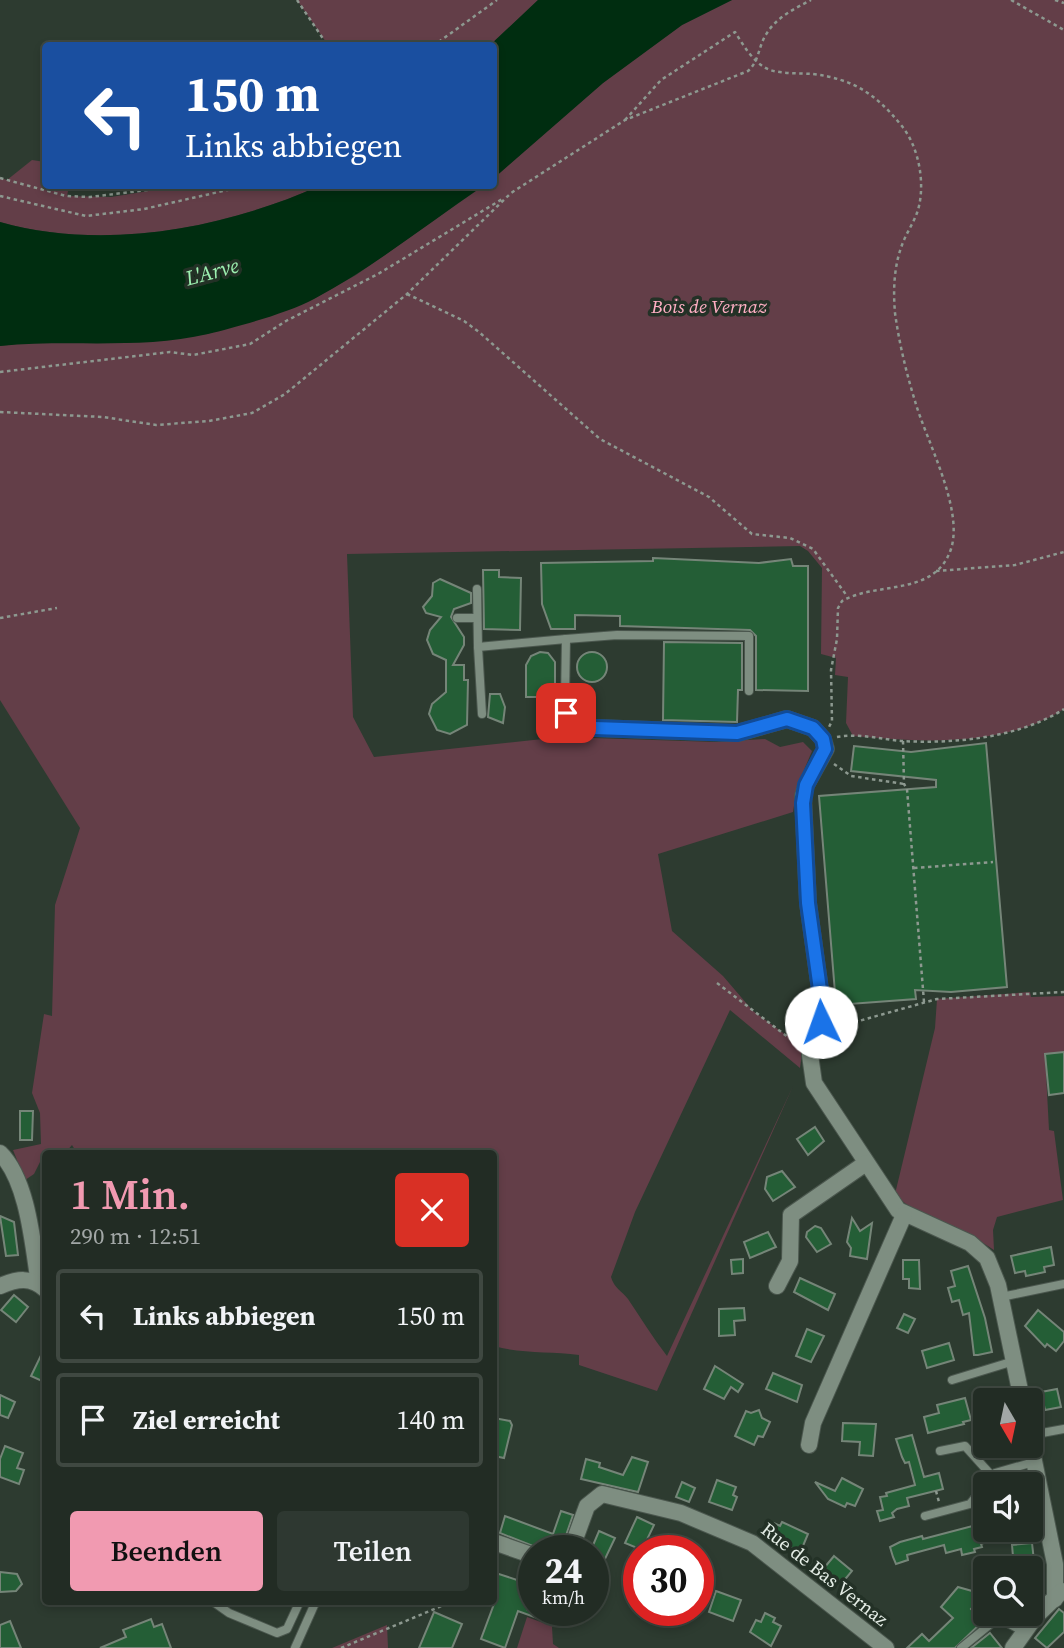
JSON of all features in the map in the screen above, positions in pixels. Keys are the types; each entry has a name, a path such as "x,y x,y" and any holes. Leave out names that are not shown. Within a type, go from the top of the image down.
{"street":[{"path":"565,699 566,727 737,733 787,719 808,725 823,739 826,747 806,785 803,803 808,903 822,1004 818,1035 810,1055 811,1073 818,1091 894,1207 904,1215 975,1246 990,1263 1001,1297 1020,1388"},
{"path":"0,1153 13,1169 21,1189 42,1287"},
{"path":"777,1286 790,1261 791,1215 866,1163"},
{"path":"809,1445 813,1423 904,1215"},
{"path":"0,1286 23,1279 42,1287"},
{"path":"1013,1648 1059,1594 1034,1458"},
{"name":"Rue de Bas Vernaz","path":"576,1535 587,1506 602,1494 681,1513 756,1545 886,1648"},
{"path":"497,1543 518,1550"}],"lane":[{"path":"477,589 482,713"},
{"path":"457,618 477,618"},
{"path":"478,647 617,635 749,636 749,691"},
{"path":"565,699 566,639"},
{"path":"1001,1297 1064,1284"},
{"path":"952,1380 1014,1361"},
{"path":"1043,1433 1064,1429"},
{"path":"940,1451 965,1446 988,1472"},
{"path":"1004,1472 1035,1462"},
{"path":"925,1516 970,1504 973,1500"},
{"path":"218,1605 229,1613 275,1633 287,1629 298,1605"},
{"path":"295,1648 314,1605"},
{"path":"961,1648 986,1626"},
{"path":"1014,1626 1025,1632"}],"path":[{"path":"298,0 325,42"},
{"path":"438,42 496,0"},
{"path":"0,372 170,352 193,355 250,344 286,321 378,274 625,120 748,72 757,62 765,34 782,16 811,0"},
{"path":"1011,0 1064,30"},
{"path":"1055,0 1064,3"},
{"path":"625,120 661,80 735,32 757,62 771,71 816,75 864,88 902,127 915,146 919,206 900,255 894,303 915,402 951,512 954,532 951,548 936,570 914,584 848,597 838,608 833,657 832,721"},
{"path":"0,178 66,196 90,197 155,189"},
{"path":"0,197 86,216 144,209 232,189"},
{"path":"0,412 103,417 156,425 209,421 252,413 285,394 407,294 511,193"},
{"path":"407,294 464,321 479,332 600,439 709,497 752,534 790,538 813,549 848,597"},
{"path":"936,570 1014,565 1064,552"},
{"path":"0,618 57,608"},
{"path":"823,739 843,736 903,741 1002,733 1038,722 1064,709"},
{"path":"903,741 904,784 907,789 924,1003"},
{"path":"822,757 851,776 904,784"},
{"path":"914,868 993,862"},
{"path":"717,983 810,1055"},
{"path":"818,1035 849,1022 964,996 1064,992"},
{"path":"341,1648 444,1605"}],"green space":[{"path":"297,0 538,0 494,42 326,42"},
{"name":"Bois de Vernaz","path":"732,0 1064,0 1064,709 1015,731 988,736 906,740 853,736 846,723 848,677 835,675 836,658 821,654 822,568 808,551 800,546 347,554 353,717 374,757 561,737 716,742 765,739 780,747 803,742 812,751 797,787 793,812 658,854 672,931 723,976 753,1011 786,1035 805,1032 800,1068 730,1010 635,1212 611,1277 667,1356 793,1086 657,1391 579,1365 579,1355 497,1347 497,1150 75,1150 72,1145 68,1150 42,1150 42,1162 34,1174 25,1180 13,1150 41,1144 40,1113 32,1093 44,1014 52,1016 55,905 80,828 0,700 0,346 32,342 124,343 207,334 315,298 356,275 479,189 497,189 497,175 603,83 682,25"},
{"path":"32,160 42,162 42,189 68,189 67,196 111,197 161,189 312,189 243,214 203,224 121,235 80,235 39,231 0,222 0,178 7,180"},
{"path":"1030,992 1031,997 1064,996 1064,1052 1045,1054 1049,1130 1054,1131 1063,1200 997,1217 993,1230 994,1250 915,1210 895,1194 935,1028 937,999"},
{"path":"387,1625 388,1648 332,1648"},
{"path":"524,1626 553,1626 553,1644 559,1648 517,1648"}],"water":[{"path":"538,0 732,0 682,25 603,83 497,175 497,42 493,42"},
{"name":"L'Arve","path":"312,189 479,189 400,245 314,299 247,324 182,339 156,342 0,346 0,222 39,231 121,235 203,224 282,201"}],"building":[{"path":"653,558 759,563 791,559 793,566 808,566 808,691 756,690 756,636 750,630 620,626 620,616 575,615 575,629 551,629 542,604 541,563 653,561"},
{"path":"483,570 499,570 499,577 521,578 520,630 484,629"},
{"path":"440,579 471,593 471,603 454,609 451,617 464,637 464,645 453,665 464,665 464,680 468,680 467,725 450,734 437,730 429,714 432,704 446,692 446,660 433,654 427,640 430,630 441,617 426,613 423,607 432,596 433,583"},
{"path":"664,642 742,643 742,690 738,690 737,722 663,720"},
{"path":"540,652 548,653 555,662 555,697 526,697 526,665 531,656"},
{"path":"592,652 603,656 607,667 603,678 592,682 581,678 577,667 581,656"},
{"path":"490,694 500,694 505,707 503,723 488,717"},
{"path":"986,743 1007,987 951,992 915,990 916,999 836,1005 819,796 936,787 936,780 851,771 854,746 911,752"},
{"path":"1064,1052 1064,1093 1049,1095 1045,1054"},
{"path":"20,1111 33,1111 32,1140 20,1140"},
{"path":"815,1127 824,1141 808,1155 797,1139"},
{"path":"782,1171 795,1187 773,1201 765,1189 767,1177"},
{"path":"0,1216 14,1222 18,1255 6,1256"},
{"path":"852,1218 860,1231 872,1223 867,1259 850,1256 851,1248 847,1242"},
{"path":"815,1226 821,1228 831,1244 817,1252 806,1237 807,1232"},
{"path":"768,1232 776,1247 750,1258 744,1242"},
{"path":"1051,1247 1054,1265 1044,1267 1045,1272 1026,1276 1025,1271 1015,1273 1011,1256"},
{"path":"743,1259 743,1273 732,1274 731,1260"},
{"path":"903,1260 919,1260 920,1289 909,1288 909,1279 903,1279"},
{"path":"968,1266 985,1318 992,1352 978,1355 974,1355 969,1313 963,1315 959,1300 952,1302 948,1288 955,1286 951,1271"},
{"path":"800,1278 835,1294 828,1310 794,1292"},
{"path":"14,1295 28,1307 16,1322 1,1310"},
{"path":"744,1308 745,1320 734,1321 735,1335 719,1336 719,1309"},
{"path":"1038,1310 1064,1332 1064,1341 1056,1351 1047,1344 1045,1347 1025,1326"},
{"path":"904,1314 915,1319 908,1333 897,1328"},
{"path":"807,1329 824,1336 811,1362 796,1356"},
{"path":"949,1343 954,1360 927,1368 922,1351"},
{"path":"42,1353 42,1381 31,1376"},
{"path":"715,1366 743,1384 738,1392 731,1387 724,1399 704,1389"},
{"path":"773,1373 802,1385 797,1402 766,1389"},
{"path":"1057,1389 1061,1407 1045,1410 1043,1392"},
{"path":"0,1395 15,1402 8,1418 0,1415"},
{"path":"965,1398 971,1420 928,1433 924,1417 939,1413 937,1405"},
{"path":"759,1410 762,1418 770,1422 763,1437 758,1436 754,1445 735,1436 746,1411 751,1413"},
{"path":"497,1419 510,1421 512,1425 504,1458 497,1457"},
{"path":"843,1423 876,1424 873,1456 859,1455 860,1442 842,1441"},
{"path":"912,1435 924,1477 939,1473 943,1489 907,1498 909,1506 897,1509 892,1513 894,1517 880,1521 877,1511 883,1510 880,1497 915,1485 909,1462 905,1463 896,1439"},
{"path":"5,1446 23,1453 17,1468 24,1470 19,1484 0,1477 0,1459"},
{"path":"632,1457 648,1462 638,1492 581,1479 586,1459 600,1463 599,1467 623,1475"},
{"path":"842,1478 863,1489 855,1506 847,1503 845,1507 828,1499 815,1482 835,1491"},
{"path":"717,1480 736,1487 733,1495 737,1497 732,1510 709,1502"},
{"path":"682,1482 695,1488 689,1502 676,1497"},
{"path":"561,1511 573,1515 566,1535 518,1535 518,1540 500,1533 505,1516 553,1534"},
{"path":"637,1517 654,1525 649,1535 629,1535"},
{"path":"782,1522 808,1534 800,1553 769,1535 774,1523 780,1526"},
{"path":"973,1526 973,1542 986,1542 981,1544 982,1547 974,1549 975,1552 962,1555 961,1549 946,1553 944,1545 907,1555 908,1560 896,1564 890,1547 922,1536 923,1539"},
{"path":"609,1535 615,1538 609,1551"},
{"path":"1032,1543 1033,1556 1013,1556 1012,1545"},
{"path":"834,1556 852,1571 842,1583 836,1578 831,1583 819,1574"},
{"path":"0,1572 17,1574 22,1584 16,1591 0,1592"},
{"path":"497,1573 518,1580 518,1611 505,1648 481,1639 494,1605 497,1605"},
{"path":"958,1587 972,1591 973,1626 978,1626 955,1648 907,1648 922,1634 929,1641 953,1618 941,1607"},
{"path":"716,1591 741,1600 733,1621 714,1614"},
{"path":"1059,1609 1064,1613 1064,1632 1047,1648 1035,1638"},
{"path":"434,1612 462,1624 452,1648 419,1648"},
{"path":"765,1613 775,1618 773,1622 781,1626 771,1646 750,1632 756,1620 761,1622"},
{"path":"151,1619 154,1627 162,1624 171,1648 100,1648 126,1637 123,1630"},
{"path":"10,1621 21,1648 0,1648 0,1625"},
{"path":"990,1633 1002,1648 971,1648"}],"route":[{"path":"566,713 566,727 747,733 787,719 803,722 821,736 825,749 806,785 803,803 808,903 822,1004 821,1022"}]}
